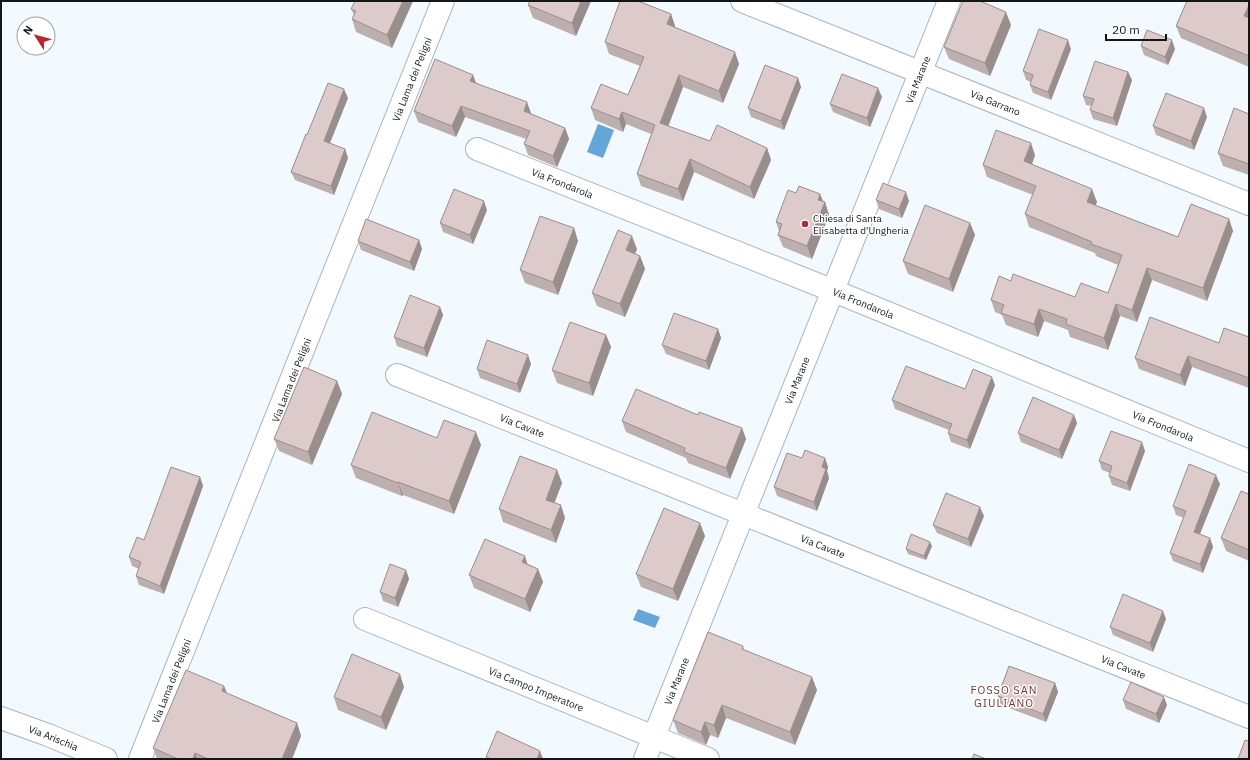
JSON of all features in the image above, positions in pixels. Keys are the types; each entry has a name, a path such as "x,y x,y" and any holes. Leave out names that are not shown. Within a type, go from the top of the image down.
{"street":[{"name":"Via Lama dei Peligni","path":"140,759 306,340 444,1"},
{"name":"Via Garrano","path":"742,1 1249,204"},
{"name":"Via Marane","path":"645,759 834,292 949,1"},
{"name":"Via Frondarola","path":"477,149 1249,461"},
{"name":"Via Cavate","path":"397,375 1249,717"},
{"name":"Via Campo Imperatore","path":"366,619 708,759"},
{"name":"Via Arischia","path":"1,718 106,759"}],"water":[{"path":"598,124 614,130 603,158 587,152"},
{"path":"638,609 660,617 655,628 633,620"}],"building":[{"path":"355,1 403,1 387,35 352,19 356,11 351,9"},
{"path":"530,1 581,1 572,23 528,5"},
{"path":"620,1 638,1 671,14 667,24 735,52 719,91 679,75 660,123 710,141 717,125 767,148 750,187 690,159 678,189 637,174 655,125 622,112 619,119 591,108 601,84 628,95 644,57 605,42"},
{"path":"963,1 980,1 1006,12 985,63 944,47"},
{"path":"1187,1 1249,1 1249,5 1244,16 1249,18 1249,56 1176,26"},
{"path":"1039,29 1068,40 1048,92 1030,85 1033,75 1023,71"},
{"path":"1147,30 1172,40 1165,57 1141,46"},
{"path":"435,59 473,75 470,81 527,102 524,111 565,128 553,156 524,144 530,131 461,106 452,126 414,111"},
{"path":"1095,61 1128,72 1113,118 1090,110 1094,99 1083,96"},
{"path":"765,65 798,78 781,121 748,108"},
{"path":"842,74 878,88 867,118 830,104"},
{"path":"328,83 344,89 324,141 345,149 331,186 291,172"},
{"path":"1166,93 1204,108 1191,141 1153,126"},
{"path":"1234,108 1249,114 1249,164 1218,153"},
{"path":"996,130 1031,143 1024,161 1092,189 1087,202 1178,237 1191,204 1229,219 1203,288 1147,268 1132,310 1116,304 1104,338 1066,324 1067,319 1039,309 1034,324 1001,313 1004,305 991,300 999,276 1011,281 1013,274 1075,297 1081,283 1108,293 1122,255 1091,244 1092,242 1025,214 1036,186 983,165"},
{"path":"883,183 906,192 899,209 876,200"},
{"name":"Chiesa di Santa Elisabetta d'Ungheria","path":"799,186 820,194 818,200 825,202 807,246 778,235 782,224 776,222 788,190 796,193"},
{"path":"454,189 484,201 470,235 440,223"},
{"path":"925,205 970,223 949,279 903,261"},
{"path":"540,216 574,228 553,282 520,270"},
{"path":"366,219 419,240 410,262 358,241"},
{"path":"618,230 632,236 626,250 640,256 620,304 592,293"},
{"path":"410,295 440,307 424,348 394,337"},
{"path":"674,313 718,329 706,361 662,345"},
{"path":"1150,317 1219,343 1224,328 1249,337 1249,378 1188,356 1180,375 1135,358"},
{"path":"570,322 606,335 589,383 552,370"},
{"path":"487,340 528,355 517,384 477,369"},
{"path":"906,366 965,389 973,369 992,377 967,440 948,433 952,424 892,400"},
{"path":"304,367 337,381 308,452 274,439"},
{"path":"636,389 698,415 699,412 742,428 726,468 684,452 685,448 622,421"},
{"path":"1033,397 1074,415 1059,450 1018,433"},
{"path":"372,412 437,438 444,420 476,432 449,501 351,465"},
{"path":"1111,431 1142,442 1127,483 1109,476 1112,466 1099,461"},
{"path":"805,450 825,458 822,467 826,469 814,502 774,487 787,453 802,458"},
{"path":"520,456 557,470 546,500 561,505 551,530 499,509"},
{"path":"1189,464 1216,475 1194,532 1210,538 1200,564 1170,553 1186,511 1173,506"},
{"path":"171,467 200,477 160,586 136,576 141,562 129,557 137,537 144,540"},
{"path":"1241,491 1249,494 1249,550 1221,538"},
{"path":"946,493 980,507 968,539 933,525"},
{"path":"664,508 700,523 673,589 636,574"},
{"path":"911,534 930,542 924,556 906,549"},
{"path":"485,539 525,556 522,562 538,569 525,599 469,575"},
{"path":"390,564 406,570 395,598 380,592"},
{"path":"1123,594 1163,611 1150,643 1110,627"},
{"path":"708,632 743,646 742,649 812,677 790,732 722,705 714,725 705,722 701,732 673,720"},
{"path":"352,654 400,674 381,717 334,697"},
{"path":"1009,666 1055,683 1043,714 998,696"},
{"path":"186,670 224,686 222,691 297,723 282,759 208,759 195,753 193,759 178,759 153,748"},
{"path":"1131,682 1164,697 1156,714 1123,700"},
{"path":"497,731 540,751 537,759 491,759 486,757"},
{"path":"1245,740 1249,741 1249,759 1238,759"},
{"path":"974,754 986,759 972,759"}],"place":[{"name":"Chiesa di Santa Elisabetta d'Ungheria","path":"805,224"}],"district":[{"name":"FOSSO SAN GIULIANO","path":"1004,696"}]}
